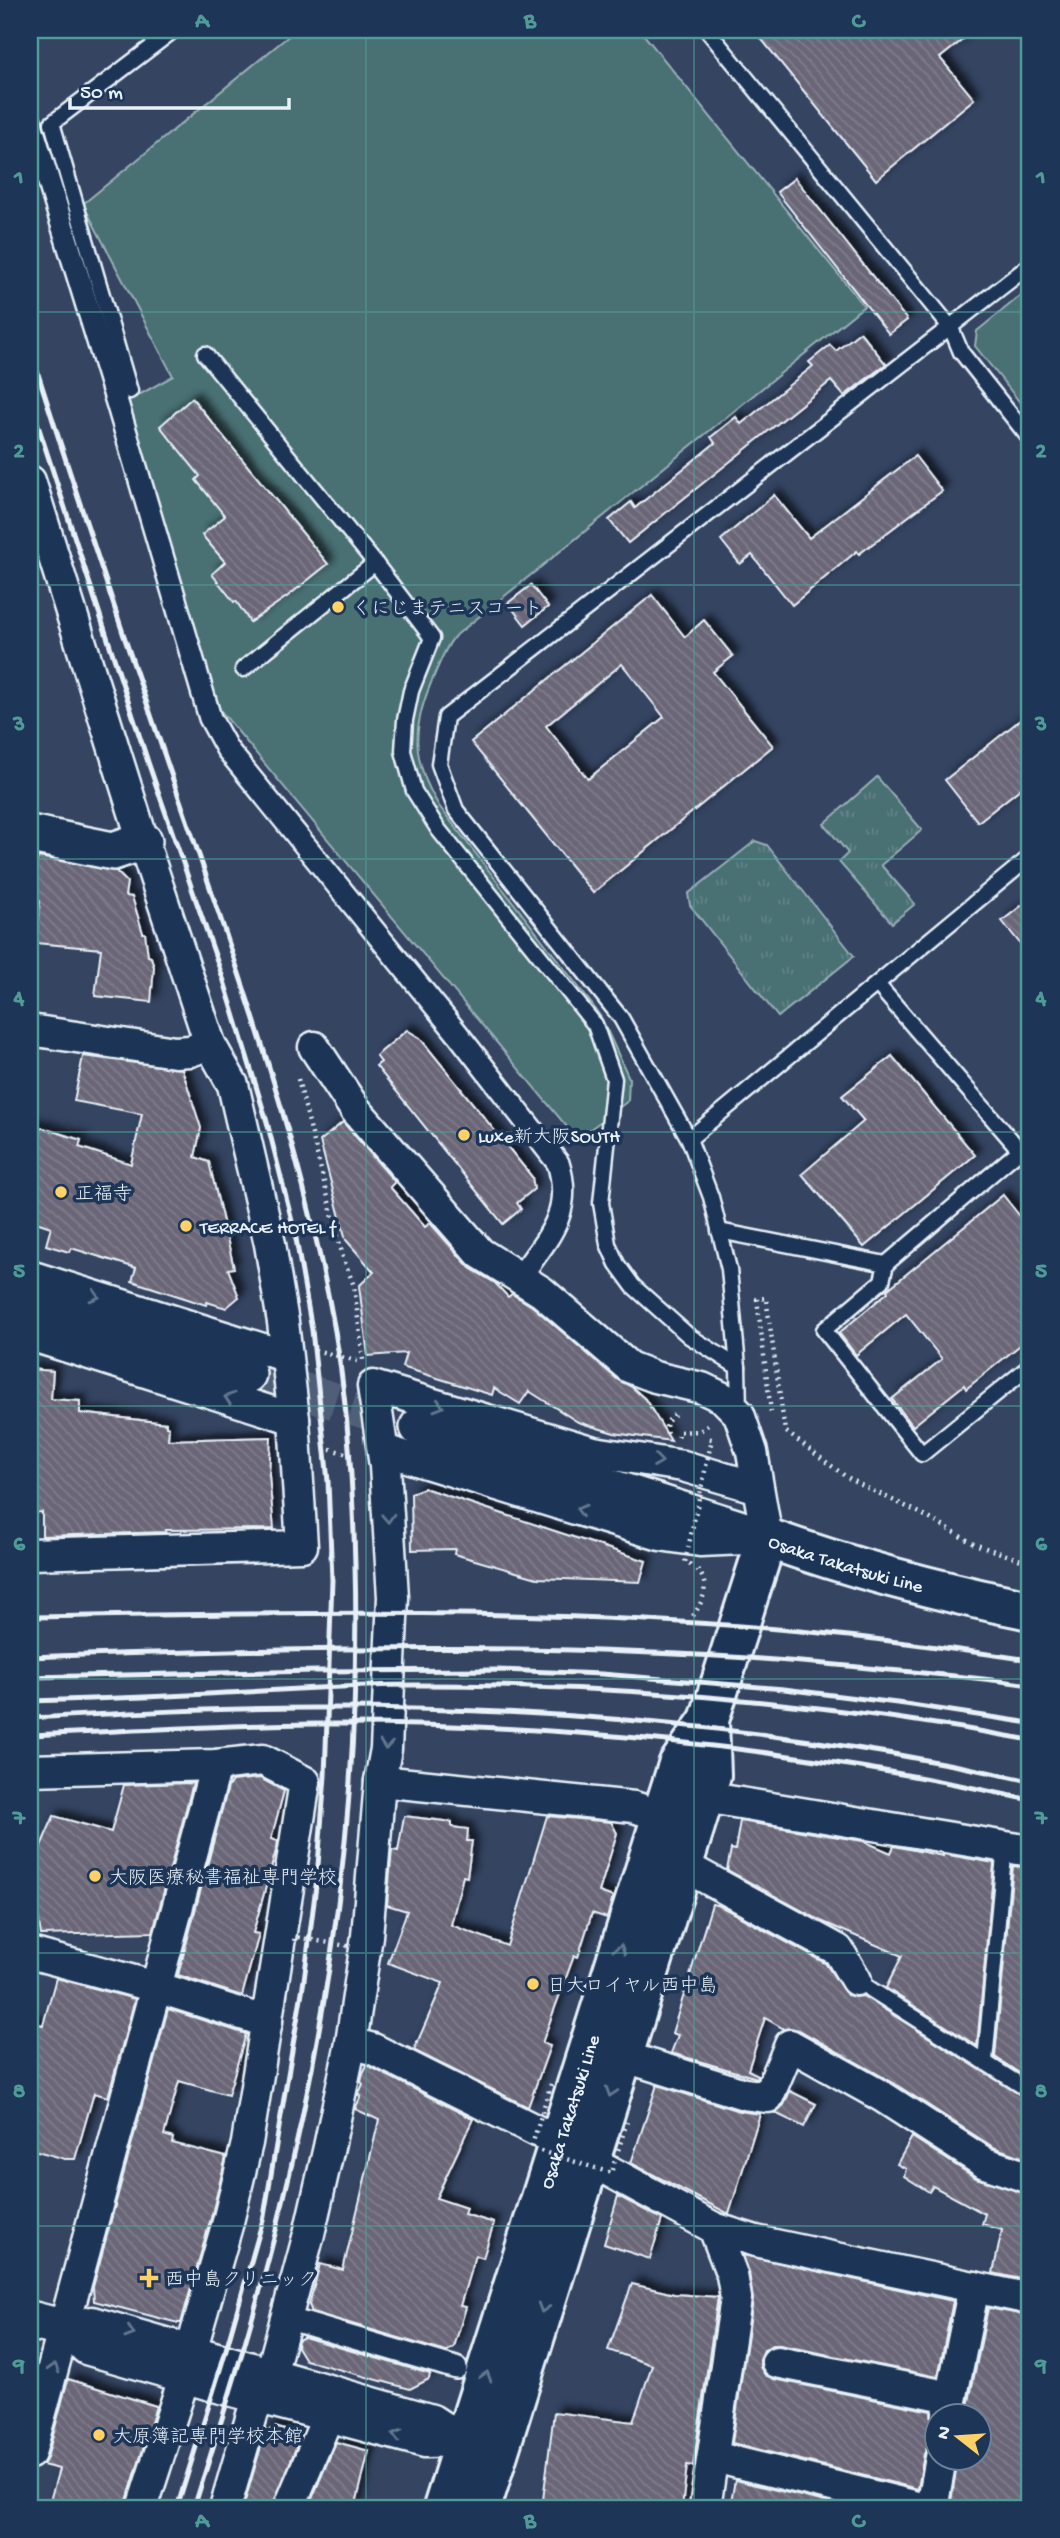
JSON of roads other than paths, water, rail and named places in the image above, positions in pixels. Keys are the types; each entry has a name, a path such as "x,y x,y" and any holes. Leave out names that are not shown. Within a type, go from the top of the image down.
{"main road":[{"name":"Osaka Takatsuki Line","path":"443,2508 481,2445 574,2151 662,1816 678,1765 709,1720 767,1538 823,1559 941,1592 1030,1611"},
{"name":"Osaka Takatsuki Line","path":"574,2151 622,2056 684,1866 711,1775 709,1720"},
{"name":"Osaka Takatsuki Line","path":"481,2445 481,2508"}],"street":[{"path":"30,121 210,718 227,748 457,1032 558,1163 564,1186 560,1214 555,1228 519,1278"},
{"path":"30,481 210,1044 233,1085 270,1244 294,1419 302,1546 30,1554"},
{"path":"30,834 113,851 143,841"},
{"path":"30,1030 175,1052 190,1051 210,1044"},
{"path":"314,1047 355,1109 480,1253 542,1292 629,1367 655,1377 702,1388 723,1398 739,1414 752,1452 767,1538"},
{"path":"30,1276 285,1348"},
{"path":"30,1306 247,1374"},
{"path":"30,1335 294,1419"},
{"path":"225,2508 286,2318 309,2234 351,2043 367,1936 380,1781 386,1749 393,1597 384,1450 373,1386 594,1452 683,1466 758,1488"},
{"path":"419,1427 767,1538"},
{"path":"384,1450 660,1535 700,1541 767,1538"},
{"path":"30,1769 216,1765 263,1760 305,1782 247,2143 232,2209 188,2365 142,2508"},
{"path":"30,2453 216,1765"},
{"path":"380,1781 634,1807 662,1816"},
{"path":"704,1797 1017,1848"},
{"path":"684,1866 838,1950 856,1980"},
{"path":"30,1953 156,1987 267,2022"},
{"path":"351,2043 373,2049 574,2151 714,2228 756,2241 1030,2299"},
{"path":"622,2056 744,2094 768,2096 790,2045 883,2097 985,2163 1030,2178"},
{"path":"705,2508 736,2298 732,2275 714,2228"},
{"path":"951,2402 974,2287"},
{"path":"286,2318 456,2368"},
{"path":"30,2320 65,2329 92,2322 188,2365 264,2386 432,2420 481,2445"},
{"path":"777,2362 934,2402"},
{"path":"264,2386 328,2416 425,2442 481,2445"},
{"path":"289,2508 328,2416"},
{"path":"714,2457 922,2508"},
{"path":"932,2508 938,2472"}],"lane":[{"path":"131,391 52,123 174,30"},
{"path":"707,30 951,328 961,352 1030,439"},
{"path":"739,1414 738,1367 729,1269 710,1196 689,1139 621,1018 456,810 439,764 446,717 1030,265"},
{"path":"205,354 432,638 411,691 405,720 403,751 414,791 439,829 594,1025 614,1079 601,1203 608,1244 617,1264 633,1286 689,1336 738,1367"},
{"path":"243,669 375,564"},
{"path":"689,1139 1030,857"},
{"path":"877,984 1030,1162"},
{"path":"1020,1150 886,1264 882,1281 824,1330 922,1454 1030,1366"},
{"path":"719,1230 886,1264"},
{"path":"985,2061 1017,1848"},
{"path":"856,1980 1030,2091"}],"tunnel":[{"path":"247,1374 419,1427"}],"railway":[{"path":"30,349 272,1076 322,1266 335,1331 349,1448 355,1565 353,1730 348,1812 328,1976 298,2138 270,2255 194,2508"},
{"path":"30,401 149,765 224,981 267,1122 295,1233 312,1330 328,1481 332,1580 325,1776 317,1878 304,1980 264,2216 177,2508"},
{"path":"30,1617 415,1614 608,1618 829,1634 1030,1660"},
{"path":"30,1657 352,1649 566,1650 781,1660 1030,1685"},
{"path":"30,1677 497,1670 602,1674 784,1689 1030,1723"},
{"path":"30,1701 391,1685 570,1688 801,1706 878,1715 1030,1740"},
{"path":"30,1718 315,1708 585,1717 764,1735 942,1763 1030,1781"},
{"path":"30,1735 315,1724 584,1733 675,1742 854,1766 1030,1800"}],"place":[{"name":"くにじまテニスコート","path":"338,607"},
{"name":"Luxe新大阪SOUTH","path":"464,1135"},
{"name":"正福寺","path":"61,1192"},
{"name":"TERRACE HOTEL f","path":"186,1226"},
{"name":"大阪医療秘書福祉専門学校","path":"95,1876"},
{"name":"日大ロイヤル西中島","path":"533,1984"},
{"name":"西中島クリニック","path":"149,2278"},
{"name":"大原簿記専門学校本館","path":"99,2435"}]}
